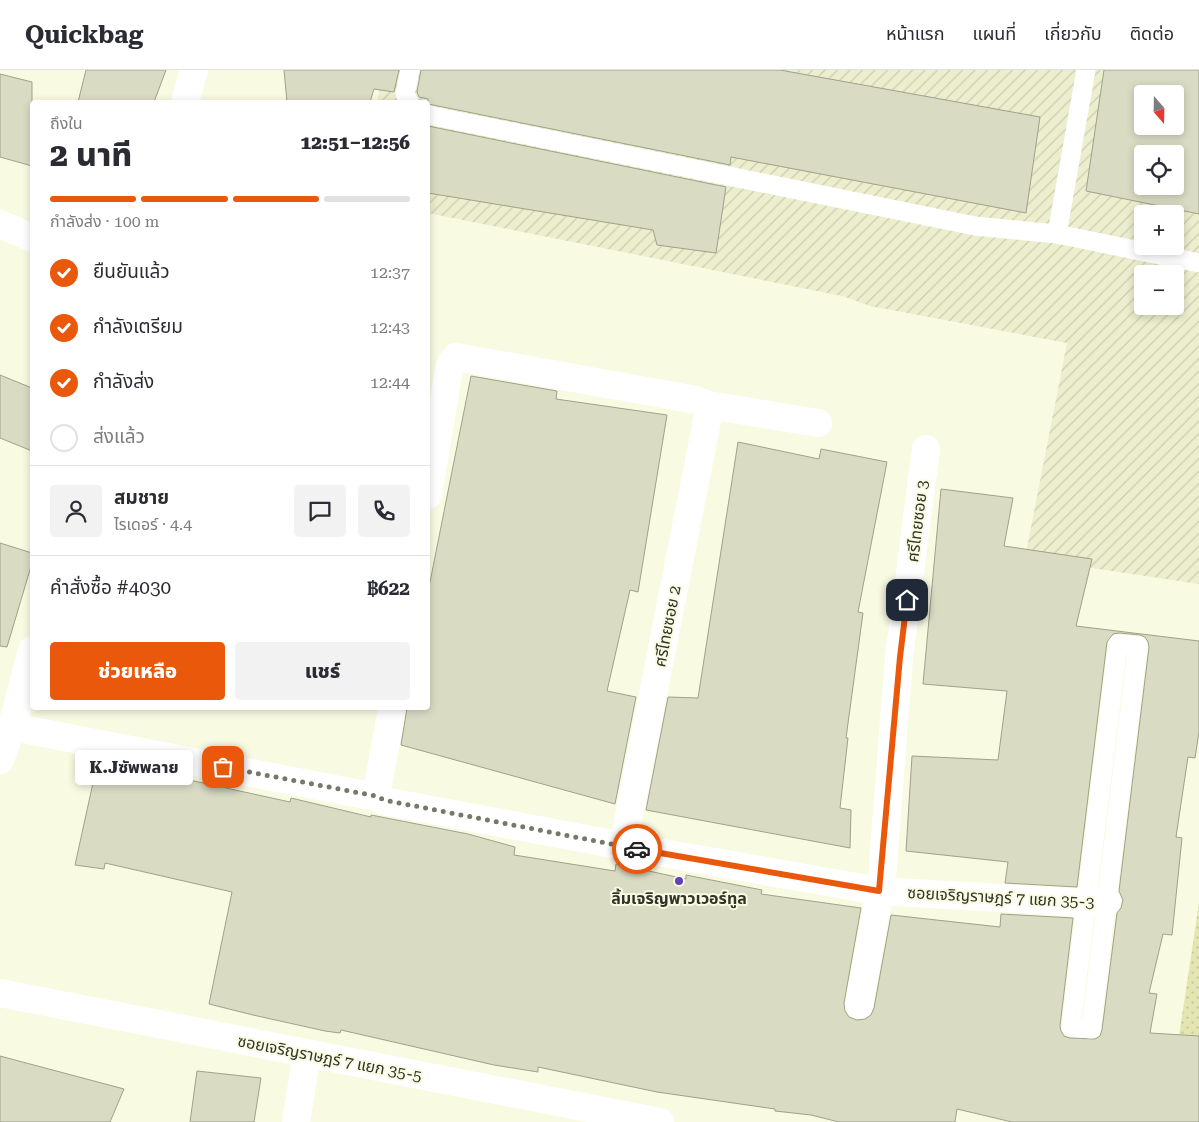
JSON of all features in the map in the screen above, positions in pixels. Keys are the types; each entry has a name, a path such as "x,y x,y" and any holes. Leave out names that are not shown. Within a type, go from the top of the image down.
{"street":[{"path":"186,100 194,70"},
{"path":"0,224 30,237"},
{"path":"430,483 450,364 456,357 696,400 708,405 818,422"},
{"name":"ศรีไทยซอย 2","path":"623,846 708,416 708,405"},
{"name":"ศรีไทยซอย 3","path":"859,1005 879,891 900,657 926,448"},
{"path":"0,760 12,727 30,658"},
{"path":"376,796 392,710"},
{"name":"ซอยเจริญราษฎร์ 7 แยก 35-3","path":"12,727 376,796 384,800 623,846 879,891 1096,902"},
{"name":"ซอยเจริญราษฎร์ 7 แยก 35-5","path":"0,993 660,1122"},
{"path":"296,1122 308,1053"}],"lane":[{"path":"408,100 405,94 410,70"},
{"path":"1057,234 1086,70"},
{"path":"430,115 975,226 1057,234 1199,262"},
{"path":"1096,902 1091,1029 1071,1027 1096,902 1138,646 1118,644 1096,902"}],"shaded area":[{"path":"384,70 1199,70 1199,584 1025,558 1067,343 870,306 842,296 430,213 430,100 377,100"},
{"path":"1199,903 1199,1122 1134,1122 1177,1049"}],"building":[{"path":"86,70 166,70 155,100 78,100"},
{"path":"284,70 399,70 394,92 374,89 371,100 287,100"},
{"path":"421,70 780,70 1040,117 1026,213 731,157 730,165 430,104 430,100 419,97 417,92"},
{"path":"1104,70 1199,70 1199,214 1184,211 1184,205 1155,205 1086,191"},
{"path":"0,74 32,82 32,100 30,100 30,165 0,157"},
{"path":"430,126 726,187 716,253 657,245 653,230 430,193"},
{"path":"0,375 30,387 30,450 0,438"},
{"path":"471,376 557,391 556,399 667,415 638,592 630,590 607,691 636,697 615,804 401,745 407,710 430,710 430,582"},
{"path":"738,442 819,459 821,449 887,462 858,612 863,613 846,738 848,738 840,808 851,810 850,848 646,810 668,697 698,698"},
{"path":"941,489 1013,498 1004,546 1092,559 1076,626 1199,641 1199,732 1195,758 1188,757 1176,837 1182,838 1172,935 1163,934 1149,993 1157,994 1150,1033 1199,1036 1199,1122 1012,1122 957,1109 955,1122 839,1122 811,1115 775,1111 775,1109 657,1092 538,1067 538,1072 494,1065 341,1030 340,1033 325,1031 253,1015 209,1004 232,892 105,863 104,869 75,865 98,760 290,802 291,798 371,817 371,815 468,834 515,847 514,855 615,871 616,864 686,879 686,875 762,890 761,894 861,908 844,1003 845,1011 849,1017 857,1020 865,1019 871,1015 874,1008 891,915 1000,927 1001,914 1073,918 1060,1026 1064,1036 1095,1039 1100,1036 1102,1030 1117,913 1121,908 1123,900 1119,891 1149,647 1148,642 1145,637 1140,635 1119,633 1113,634 1107,642 1077,887 1005,883 1008,862 906,851 912,756 998,760 1007,691 923,684"},
{"path":"0,543 30,552 30,570 7,647 0,646"},
{"path":"0,1056 124,1089 110,1122 0,1122"},
{"path":"197,1071 261,1078 254,1122 190,1122"}],"way so far":[{"path":"223,767 637,849"}],"place":[{"name":"K.Jซัพพลาย","path":"223,767"},
{"name":"ลิ้มเจริญพาวเวอร์ทูล","path":"679,881"}],"route":[{"path":"637,849 879,891 882,878 900,657 907,600"}]}
